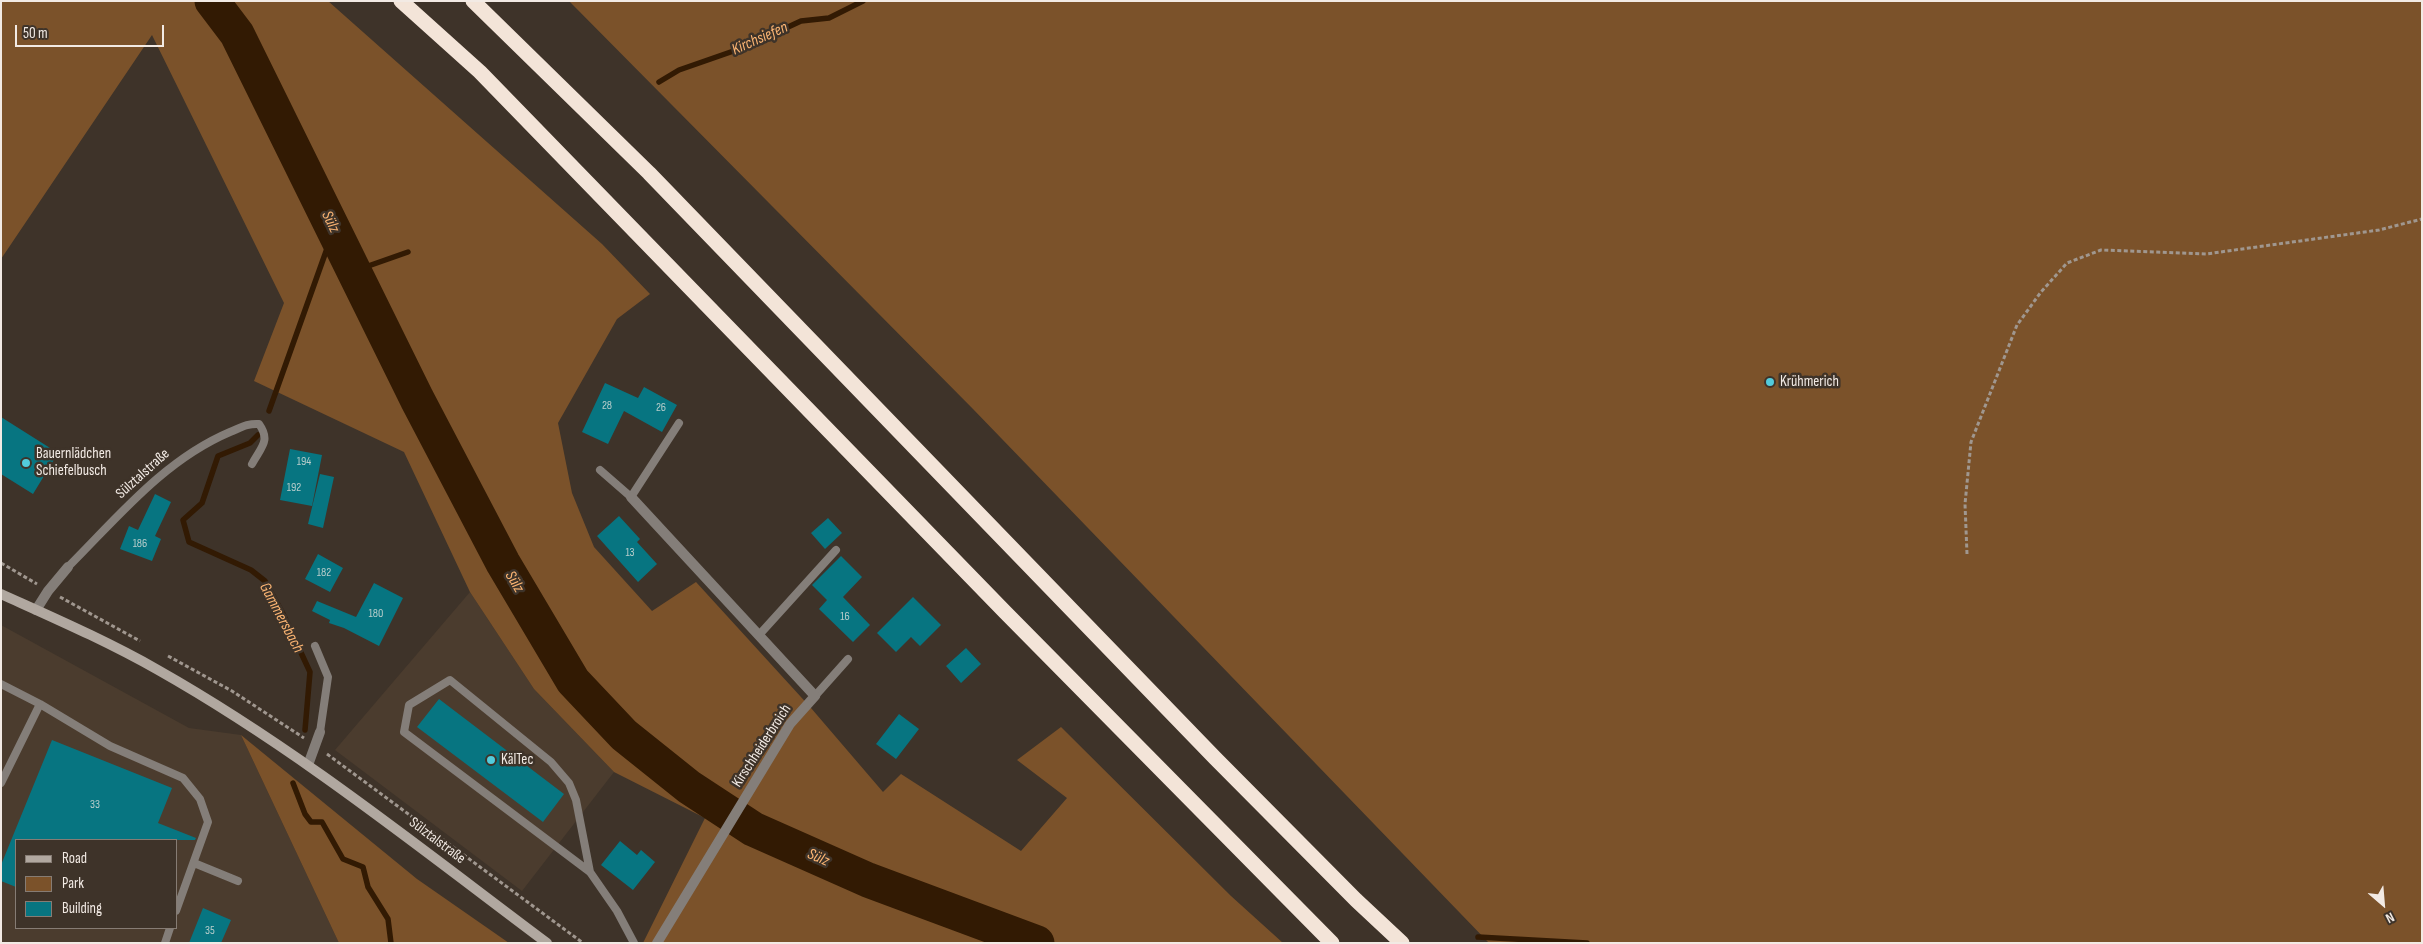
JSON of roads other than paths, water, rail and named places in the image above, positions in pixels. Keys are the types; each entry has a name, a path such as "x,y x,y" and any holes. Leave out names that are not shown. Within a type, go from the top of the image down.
{"highway":[{"path":"401,1 480,72 1046,653 1332,943"},
{"path":"474,1 649,173 1215,758 1356,900 1402,943"}],"main road":[{"name":"Sülztalstraße","path":"1,594 100,639 157,669 240,719 308,765 547,943"}],"street":[{"path":"631,497 815,696"},
{"name":"Sülztalstraße","path":"36,610 48,591 68,567"},
{"name":"Kirschheiderbroich","path":"657,943 790,724 815,696"},
{"path":"308,765 320,732"}],"lane":[{"name":"Sülztalstraße","path":"68,567 153,482 172,466 209,441 251,423 259,424 266,433 266,439 252,464"},
{"path":"600,470 631,497 679,423"},
{"path":"759,635 836,550"},
{"path":"314,646 328,677 320,732"},
{"path":"815,696 848,659"},
{"path":"590,872 576,800 568,783 551,762 450,680 409,705 404,732 590,872 617,911 634,943"},
{"path":"1,684 40,704 110,746 183,778 200,799 208,822 178,906"},
{"path":"1,783 40,704"},
{"path":"194,863 238,881"},
{"path":"164,943 170,929"}],"waterway":[{"name":"Sülz","path":"212,1 237,34 417,399 503,563 573,681 624,735 689,787 753,829 868,880 1037,943"},
{"name":"Kirchsiefen","path":"659,82 679,70 745,47 801,21 829,18 863,1"},
{"name":"Gammersbach","path":"269,411 334,229"},
{"name":"Kirchsiefen","path":"354,271 408,252"},
{"name":"Gammersbach","path":"258,435 250,443 218,456 202,503 183,520 189,542 251,570 265,581 283,614 310,672 305,730"},
{"name":"Gammersbach","path":"293,783 305,814 311,822 322,822 343,859 363,867 368,887 388,919 391,943"},
{"path":"1478,937 1587,943"}],"place":[{"name":"Krühmerich","path":"1770,382"},
{"name":"Bauernlädchen Schiefelbusch","path":"26,463"},
{"name":"KälTec","path":"491,760"}]}
